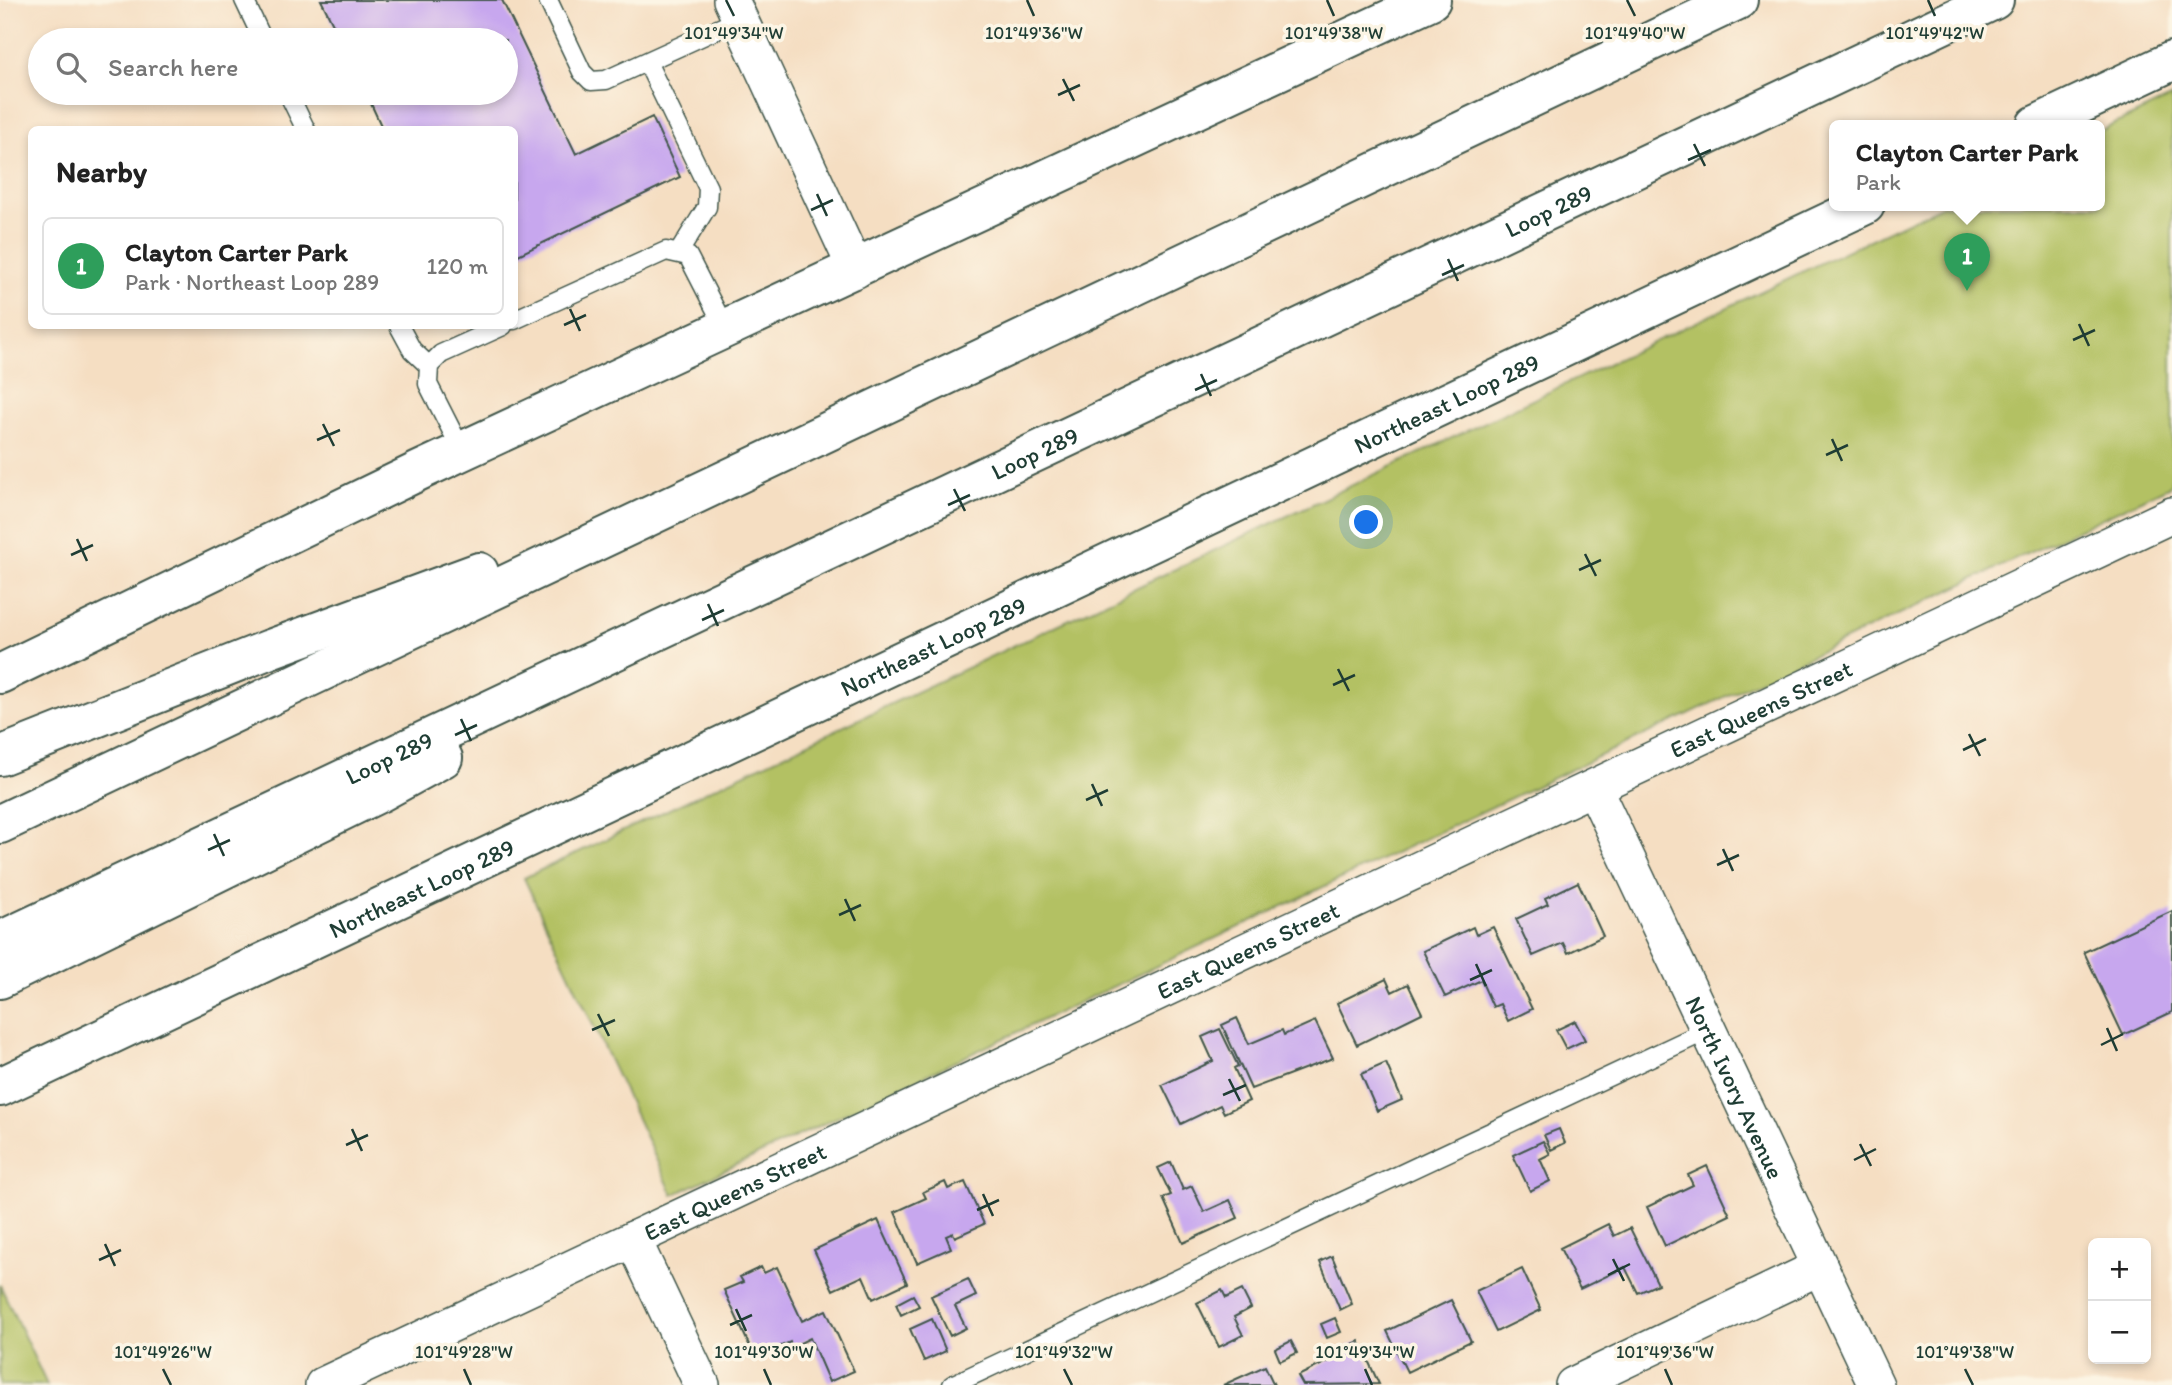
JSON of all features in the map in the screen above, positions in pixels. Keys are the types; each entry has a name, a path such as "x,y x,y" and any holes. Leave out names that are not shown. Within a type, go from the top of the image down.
{"main road":[{"path":"0,674 462,451 856,270 1431,0"},
{"path":"0,824 1738,0"},
{"name":"Loop 289","path":"0,941 1994,0"},
{"path":"2047,120 2172,61"},
{"name":"Northeast Loop 289","path":"0,1087 1852,211"},
{"path":"0,756 270,649 707,487"},
{"path":"0,978 379,793 793,568"}],"street":[{"path":"736,10 856,270"},
{"name":"East Queens Street","path":"323,1385 2172,515"},
{"name":"North Ivory Avenue","path":"1594,788 1876,1385"},
{"path":"633,1239 702,1385"},
{"path":"1573,1385 1820,1267"}],"lane":[{"path":"244,0 257,28"},
{"path":"548,0 582,72 591,81 606,80 647,62 736,10"},
{"path":"647,62 708,188 707,208 679,252"},
{"path":"294,105 304,126"},
{"path":"518,318 666,251 688,256 726,330"},
{"path":"401,329 412,351 429,366"},
{"path":"462,451 428,383 429,366 442,354 496,329"},
{"path":"953,1385 1708,1030"}],"green space":[{"path":"2172,97 2172,485 673,1195 524,878 1930,211 2105,211 2105,129"},
{"path":"0,1285 47,1385 0,1385"}],"building":[{"path":"321,0 502,0 515,28 335,28"},
{"path":"518,33 576,154 652,117 680,177 518,255 518,126 381,126 372,105 518,105"},
{"path":"1578,882 1603,936 1568,953 1563,943 1533,956 1516,919 1548,904 1545,898"},
{"path":"2172,911 2172,1012 2123,1035 2084,952"},
{"path":"1473,927 1476,935 1493,927 1532,1009 1508,1021 1500,1004 1493,1007 1481,980 1445,997 1423,951"},
{"path":"1386,979 1392,992 1408,984 1422,1013 1357,1045 1337,1003"},
{"path":"1237,1018 1249,1044 1282,1030 1284,1035 1315,1021 1333,1058 1251,1089 1222,1025"},
{"path":"1575,1021 1585,1040 1566,1049 1556,1030"},
{"path":"1220,1029 1238,1066 1234,1068 1249,1101 1224,1113 1220,1105 1181,1124 1162,1085 1213,1061 1202,1037"},
{"path":"1386,1063 1402,1100 1377,1111 1361,1074"},
{"path":"1559,1129 1565,1143 1551,1150 1544,1135"},
{"path":"1543,1141 1550,1154 1540,1159 1550,1181 1530,1191 1513,1155"},
{"path":"1171,1162 1183,1190 1192,1186 1204,1212 1230,1200 1238,1218 1183,1243 1163,1198 1171,1195 1158,1168"},
{"path":"1707,1166 1730,1215 1665,1246 1647,1207 1693,1185 1688,1175"},
{"path":"945,1182 948,1189 965,1182 984,1224 955,1237 953,1233 946,1236 951,1248 917,1263 895,1212 926,1198 923,1192"},
{"path":"878,1220 907,1283 873,1299 863,1276 833,1290 814,1250"},
{"path":"1608,1224 1614,1236 1630,1228 1658,1284 1638,1293 1625,1267 1580,1289 1560,1248"},
{"path":"1332,1256 1352,1304 1340,1310 1320,1262"},
{"path":"761,1267 764,1273 777,1267 802,1321 826,1310 854,1371 829,1382 810,1338 792,1347 790,1342 755,1358 724,1290 743,1282 740,1277"},
{"path":"1522,1269 1541,1310 1496,1332 1476,1291"},
{"path":"968,1279 976,1296 955,1306 966,1328 950,1336 931,1296"},
{"path":"1222,1290 1226,1298 1242,1290 1251,1308 1234,1317 1243,1335 1219,1347 1197,1303"},
{"path":"913,1295 919,1306 901,1315 896,1304"},
{"path":"1451,1300 1471,1341 1407,1372 1387,1331"},
{"path":"1335,1318 1341,1332 1327,1338 1321,1324"},
{"path":"932,1319 946,1351 924,1361 910,1329"},
{"path":"1291,1341 1297,1353 1280,1361 1275,1349"},
{"path":"1359,1341 1379,1384 1303,1385 1298,1376 1337,1357 1335,1352"},
{"path":"1265,1366 1274,1385 1223,1385"}],"place":[{"name":"Clayton Carter Park","path":"1967,291"}]}
